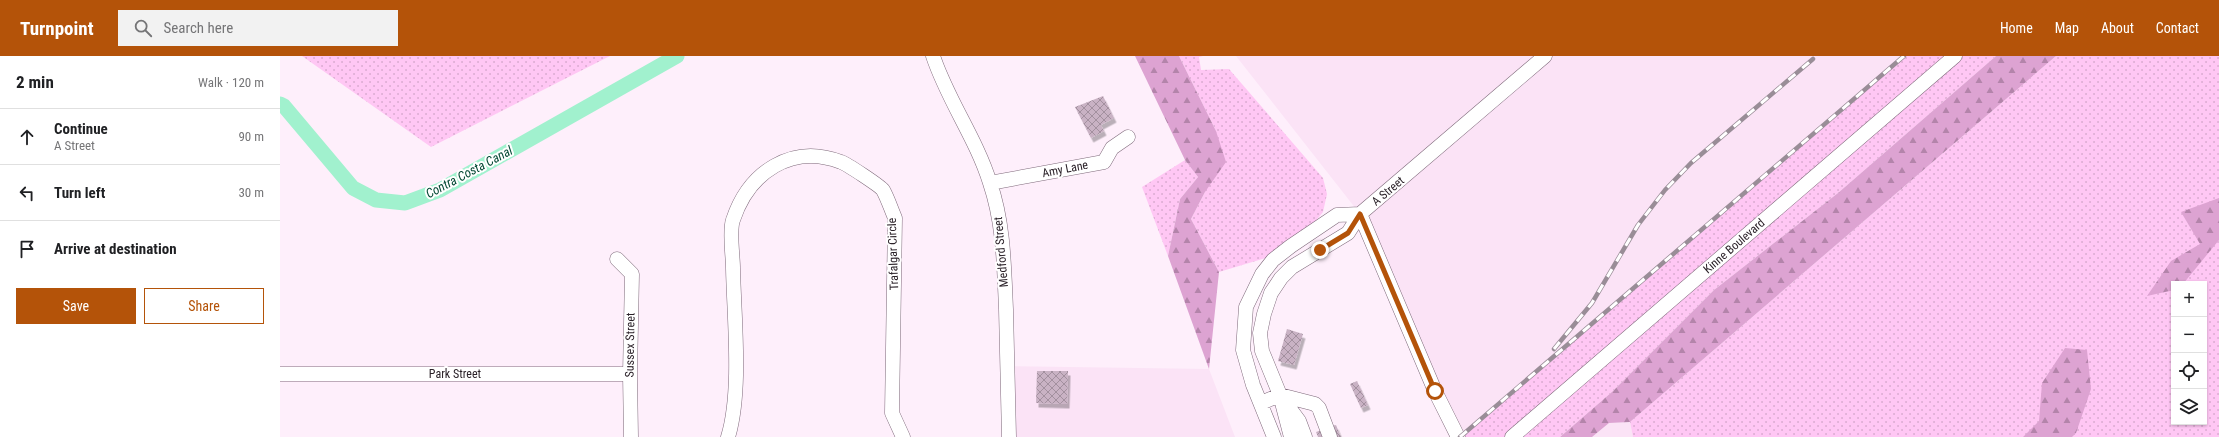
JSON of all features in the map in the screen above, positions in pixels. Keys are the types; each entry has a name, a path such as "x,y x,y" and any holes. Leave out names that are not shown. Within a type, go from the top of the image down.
{"street":[{"name":"Medford Street","path":"933,56 940,78 954,108 976,145 990,183 1000,222 1004,256 1009,437"},
{"name":"A Street","path":"1458,437 1435,391 1360,214 1545,56"},
{"name":"Kinne Boulevard","path":"1512,437 1955,56"},
{"name":"Amy Lane","path":"990,183 1104,162 1112,148 1128,137"},
{"name":"Trafalgar Circle","path":"728,437 732,425 735,381 732,221 748,189 764,172 786,159 813,155 842,162 882,189 895,218 892,413 904,437"},
{"path":"1291,437 1280,395 1262,351 1260,332 1271,293 1281,278 1292,267 1348,233 1360,214"},
{"path":"1274,437 1253,385 1243,350 1246,307 1262,274 1274,260 1291,246 1337,215 1360,214"},
{"name":"Sussex Street","path":"617,259 632,274 630,374 631,437"},
{"name":"Park Street","path":"280,374 630,374"},
{"path":"1280,395 1299,421 1305,437"},
{"path":"1261,403 1280,395 1315,404 1319,408 1330,437"}],"shaded area":[{"path":"302,56 610,56 431,147"},
{"path":"1179,56 1203,56 1199,57 1201,70 1229,69 1323,178 1327,194 1323,212 1314,223 1269,257 1219,272 1191,219 1205,192 1216,131"},
{"path":"1236,56 1904,56 1460,437 1360,214"},
{"path":"1904,56 1996,56 1838,193 1714,290 1613,391 1560,437 1460,437"},
{"path":"2056,56 2219,56 2219,437 1633,437 1630,422"},
{"path":"1185,160 1198,177 1180,199 1168,256 1142,187"},
{"path":"1007,366 1209,369 1235,437 1009,437"},
{"path":"1630,422 1633,437 1592,437 1609,423"}],"green space":[{"path":"1135,56 1179,56 1216,131 1226,162 1205,192 1191,219 1219,272 1209,369 1168,256 1180,199 1198,177 1185,160"},
{"path":"1996,56 2056,56 1630,422 1609,423 1592,437 1560,437 1613,391 1714,290 1838,193"},
{"path":"2219,198 2219,240 2185,281 2171,281 2171,291 2147,296 2171,261 2200,244 2181,212"},
{"path":"2065,348 2087,350 2091,389 2076,433 2072,437 2023,437 2039,421 2042,383"}],"building":[{"path":"1103,96 1114,118 1101,125 1104,131 1091,138 1075,107"},
{"path":"1287,329 1303,334 1294,365 1278,361"},
{"path":"1037,371 1068,371 1067,404 1036,403"},
{"path":"1357,381 1368,405 1361,408 1350,384"},
{"path":"1336,425 1341,437 1318,437 1316,432"}],"waterway":[{"name":"Contra Costa Canal","path":"280,104 284,106 353,188 376,200 405,203 440,190 677,56"}],"railway":[{"path":"1460,437 1904,56"},
{"path":"1554,349 1592,303 1638,225 1665,190 1691,163 1813,59"}],"route":[{"path":"1320,250 1348,233 1360,214 1435,391"}]}
